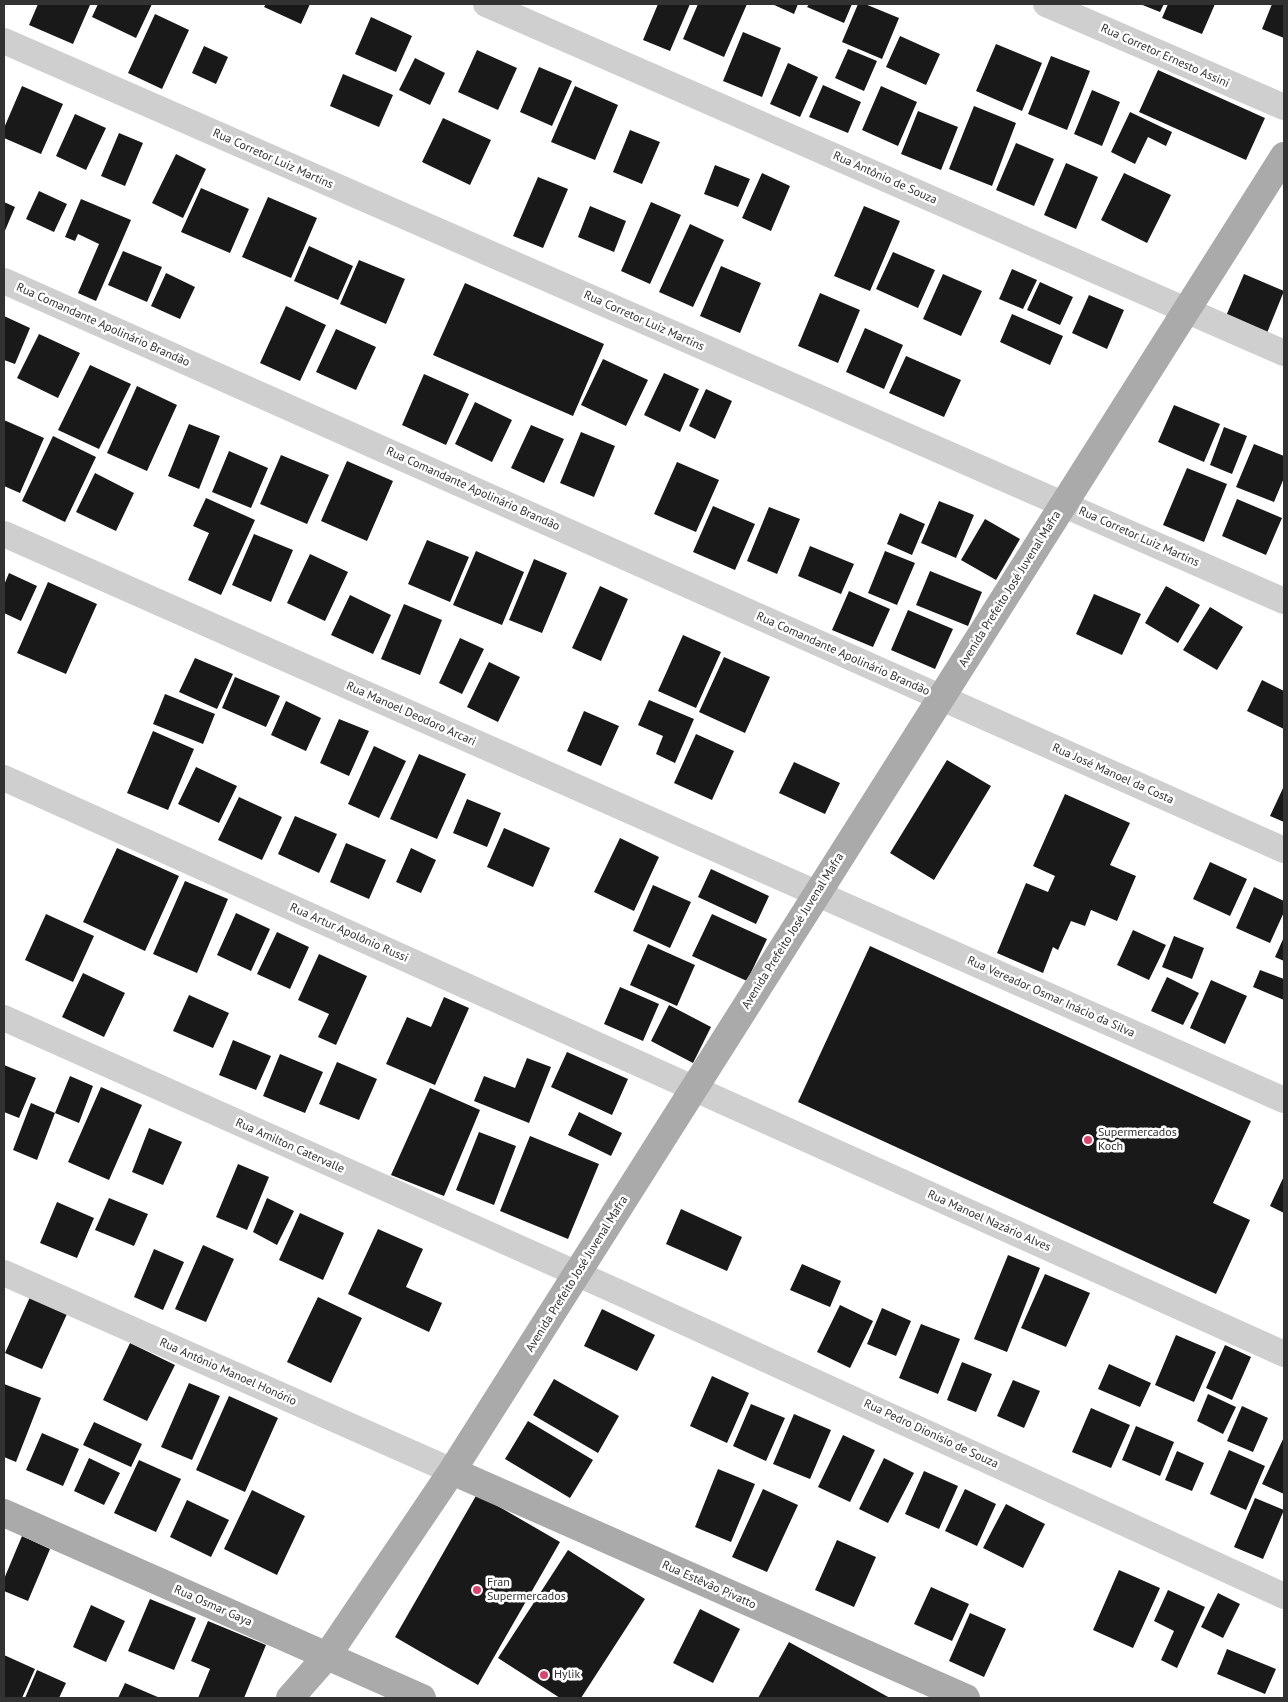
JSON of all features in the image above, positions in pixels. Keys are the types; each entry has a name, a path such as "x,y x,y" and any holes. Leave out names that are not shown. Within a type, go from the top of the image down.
{"main road":[{"name":"Avenida Prefeito José Juvenal Mafra","path":"290,1698 327,1656 452,1471 1284,156"},
{"name":"Rua Estêvão Pivatto","path":"452,1471 966,1698"},
{"name":"Rua Osmar Gaya","path":"4,1513 422,1698"}],"street":[{"name":"Rua Antônio de Souza","path":"486,4 535,13 1284,353"},
{"name":"Rua Corretor Ernesto Assini","path":"1046,4 1284,107"},
{"name":"Rua Corretor Luiz Martins","path":"4,41 1284,601"},
{"name":"Rua Comandante Apolinário Brandão","path":"4,281 942,698"},
{"name":"Rua Manoel Deodoro Arcari","path":"4,534 818,893"},
{"name":"Rua José Manoel da Costa","path":"942,698 1284,850"},
{"name":"Rua Artur Apolônio Russi","path":"4,778 694,1089"},
{"name":"Rua Vereador Osmar Inácio da Silva","path":"818,893 1284,1100"},
{"name":"Rua Amilton Catervalle","path":"4,1018 577,1273"},
{"name":"Rua Manoel Nazário Alves","path":"694,1089 1284,1354"},
{"name":"Rua Antônio Manoel Honório","path":"4,1272 452,1471"},
{"name":"Rua Pedro Dionísio de Souza","path":"577,1273 1284,1596"}],"building":[{"path":"38,4 90,5 73,44 29,25"},
{"path":"98,4 152,4 136,38 92,17"},
{"path":"266,4 310,4 301,24 264,7"},
{"path":"658,4 690,4 670,51 643,40"},
{"path":"698,4 747,4 724,57 683,39"},
{"path":"772,4 798,4 794,14"},
{"path":"809,4 852,4 844,23 807,7"},
{"path":"858,4 865,4 899,18 882,59 842,42"},
{"path":"1140,4 1164,4 1160,12"},
{"path":"1168,4 1215,4 1202,34 1162,18"},
{"path":"1272,4 1284,4 1284,38 1262,29"},
{"path":"155,14 189,30 162,89 128,73"},
{"path":"371,17 412,36 396,72 355,54"},
{"path":"743,32 781,48 762,97 723,81"},
{"path":"900,36 940,54 926,85 886,67"},
{"path":"996,44 1042,63 1022,111 976,91"},
{"path":"204,46 228,57 216,84 192,73"},
{"path":"848,49 877,61 864,91 835,78"},
{"path":"477,50 517,68 498,110 458,92"},
{"path":"1051,56 1090,71 1067,130 1028,114"},
{"path":"415,58 445,73 430,105 399,90"},
{"path":"788,63 818,77 800,117 770,104"},
{"path":"539,67 572,81 552,126 520,112"},
{"path":"1158,70 1265,118 1246,160 1139,112"},
{"path":"343,74 393,95 379,127 330,106"},
{"path":"823,85 861,102 848,133 809,117"},
{"path":"22,86 63,104 41,154 4,138 4,128"},
{"path":"575,86 618,105 595,160 551,142"},
{"path":"881,86 917,102 898,146 862,130"},
{"path":"1092,90 1120,102 1102,146 1074,134"},
{"path":"974,106 1016,123 992,186 949,169"},
{"path":"918,111 958,127 941,170 901,154"},
{"path":"1130,112 1172,132 1166,146 1148,137 1135,164 1111,152"},
{"path":"75,114 106,128 86,170 56,156"},
{"path":"443,118 491,140 470,185 422,162"},
{"path":"630,130 660,142 642,184 613,172"},
{"path":"119,133 143,143 125,186 101,176"},
{"path":"1016,143 1054,159 1034,206 996,190"},
{"path":"176,154 206,169 183,218 152,203"},
{"path":"1066,163 1098,177 1076,229 1044,215"},
{"path":"715,165 750,179 738,207 704,194"},
{"path":"762,173 790,186 771,231 742,218"},
{"path":"1124,173 1171,195 1147,243 1101,220"},
{"path":"538,177 568,189 543,248 513,236"},
{"path":"201,188 249,209 230,253 181,232"},
{"path":"39,191 67,204 54,232 26,219"},
{"path":"268,197 317,218 291,278 242,257"},
{"path":"81,199 131,220 96,301 78,293 99,244 78,234 75,241 65,237"},
{"path":"4,202 15,207 4,233"},
{"path":"651,202 681,215 650,284 621,271"},
{"path":"590,206 626,221 614,252 578,237"},
{"path":"864,206 900,221 870,291 834,276"},
{"path":"690,224 724,240 693,307 659,292"},
{"path":"309,246 353,266 338,300 294,281"},
{"path":"123,251 162,267 147,302 108,285"},
{"path":"893,252 935,270 918,308 876,289"},
{"path":"359,260 405,279 386,324 340,304"},
{"path":"721,266 761,283 740,333 700,316"},
{"path":"1012,269 1037,280 1023,309 999,299"},
{"path":"166,273 195,287 180,319 151,306"},
{"path":"943,274 982,291 961,336 923,319"},
{"path":"1244,274 1284,291 1267,333 1226,316"},
{"path":"1040,282 1073,297 1060,325 1027,310"},
{"path":"465,283 604,344 573,416 433,355"},
{"path":"820,293 860,310 838,363 798,346"},
{"path":"1089,295 1124,310 1107,349 1072,333"},
{"path":"286,306 326,325 300,381 260,363"},
{"path":"1012,314 1063,336 1050,365 1000,342"},
{"path":"4,316 30,328 15,364 4,360"},
{"path":"865,328 903,345 884,389 846,372"},
{"path":"336,329 376,347 356,390 316,372"},
{"path":"39,334 80,353 58,398 17,378"},
{"path":"906,356 961,380 944,417 889,393"},
{"path":"603,359 648,380 626,426 581,405"},
{"path":"90,365 131,384 99,449 58,430"},
{"path":"664,373 699,389 680,432 644,415"},
{"path":"424,374 469,394 446,445 402,425"},
{"path":"137,386 177,405 147,471 107,453"},
{"path":"706,389 732,401 715,439 689,426"},
{"path":"475,402 512,420 492,462 455,444"},
{"path":"1174,405 1220,424 1204,462 1158,442"},
{"path":"4,420 44,438 20,493 4,486"},
{"path":"189,424 220,436 199,489 168,476"},
{"path":"531,425 564,439 544,483 511,468"},
{"path":"1224,427 1247,436 1232,474 1210,465"},
{"path":"581,432 615,446 594,497 560,483"},
{"path":"53,436 96,457 65,522 22,501"},
{"path":"1254,444 1284,456 1284,478 1274,502 1236,487"},
{"path":"229,451 268,468 251,508 212,492"},
{"path":"281,455 329,475 307,524 260,504"},
{"path":"347,461 393,481 367,541 321,521"},
{"path":"677,462 719,480 696,532 654,514"},
{"path":"1187,468 1227,484 1204,542 1163,525"},
{"path":"95,473 134,493 116,531 76,512"},
{"path":"206,498 255,520 221,595 188,580 209,533 193,526"},
{"path":"1237,499 1282,518 1266,555 1222,536"},
{"path":"939,501 974,515 956,558 921,543"},
{"path":"713,506 755,524 735,570 693,552"},
{"path":"769,507 800,519 777,574 747,561"},
{"path":"900,513 925,524 912,555 887,544"},
{"path":"985,519 1020,539 996,580 961,560"},
{"path":"254,534 293,550 271,602 232,585"},
{"path":"427,540 469,557 450,602 408,584"},
{"path":"810,546 854,564 841,594 798,576"},
{"path":"476,551 524,572 502,625 453,605"},
{"path":"885,551 915,563 897,605 868,593"},
{"path":"310,554 348,572 325,621 287,603"},
{"path":"534,559 567,573 542,633 509,620"},
{"path":"930,571 982,592 968,626 916,605"},
{"path":"9,573 37,586 21,621 4,613 4,585"},
{"path":"48,582 97,604 66,674 17,653"},
{"path":"600,586 628,599 601,661 572,648"},
{"path":"1166,586 1200,605 1178,643 1145,623"},
{"path":"849,591 890,609 873,647 832,630"},
{"path":"1094,594 1141,614 1122,655 1076,634"},
{"path":"350,595 391,615 373,654 331,635"},
{"path":"404,604 442,620 420,675 381,659"},
{"path":"1210,607 1243,627 1217,670 1183,650"},
{"path":"908,610 953,629 935,669 891,650"},
{"path":"683,635 721,652 696,708 658,691"},
{"path":"460,638 484,649 462,694 439,683"},
{"path":"724,657 770,677 745,733 699,712"},
{"path":"195,658 233,674 217,709 179,692"},
{"path":"489,662 520,677 498,722 467,707"},
{"path":"235,677 280,696 266,727 222,708"},
{"path":"1262,680 1284,691 1284,729 1247,711"},
{"path":"165,694 215,714 203,744 153,724"},
{"path":"649,700 694,719 675,763 656,754 663,736 638,725"},
{"path":"286,701 321,718 306,751 271,735"},
{"path":"584,711 619,726 601,766 567,751"},
{"path":"339,719 369,731 349,776 320,763"},
{"path":"153,731 194,749 168,810 127,793"},
{"path":"696,734 734,751 712,800 674,783"},
{"path":"374,746 406,761 379,818 348,804"},
{"path":"419,754 466,774 437,839 390,819"},
{"path":"947,760 991,786 934,880 890,853"},
{"path":"794,762 840,783 825,814 779,793"},
{"path":"196,767 237,786 219,823 178,804"},
{"path":"1284,786 1284,822 1270,816"},
{"path":"1065,794 1130,823 1110,865 1136,876 1117,921 1091,910 1085,926 1071,921 1058,950 1053,947 1043,973 997,953 1026,883 1048,892 1055,876 1033,866"},
{"path":"239,797 282,817 262,860 218,840"},
{"path":"467,799 501,813 487,847 453,833"},
{"path":"295,816 337,834 319,873 278,854"},
{"path":"504,828 550,848 533,887 487,867"},
{"path":"620,838 659,857 634,911 594,892"},
{"path":"346,843 386,860 369,899 330,882"},
{"path":"117,848 179,876 145,951 83,922"},
{"path":"411,848 436,860 421,893 396,882"},
{"path":"1210,862 1247,879 1230,916 1193,899"},
{"path":"711,869 769,896 756,924 698,897"},
{"path":"185,881 228,899 197,973 153,954"},
{"path":"653,885 691,902 670,948 633,931"},
{"path":"1254,887 1284,901 1284,912 1270,943 1236,928"},
{"path":"236,913 270,929 251,971 217,955"},
{"path":"46,914 94,936 73,982 25,960"},
{"path":"712,914 767,939 747,981 692,956"},
{"path":"1133,930 1166,945 1149,980 1117,965"},
{"path":"277,932 309,947 290,989 257,974"},
{"path":"1174,936 1204,948 1192,979 1162,967"},
{"path":"1284,937 1284,961 1275,957"},
{"path":"648,944 695,965 677,1006 630,985"},
{"name":"Supermercados Koch","path":"870,946 1251,1121 1213,1203 1250,1220 1216,1294 798,1102"},
{"path":"319,954 367,976 336,1045 318,1037 329,1014 298,1000"},
{"path":"1260,970 1284,979 1284,1000 1253,987"},
{"path":"83,973 125,993 104,1037 62,1017"},
{"path":"1167,977 1199,993 1183,1025 1151,1011"},
{"path":"1211,980 1247,996 1225,1044 1190,1028"},
{"path":"620,987 659,1004 643,1041 604,1024"},
{"path":"189,995 229,1013 213,1048 173,1031"},
{"path":"444,997 469,1008 435,1085 386,1064 407,1017 431,1027"},
{"path":"669,1005 711,1027 693,1063 651,1041"},
{"path":"233,1040 271,1056 256,1090 219,1075"},
{"path":"567,1052 628,1079 612,1115 551,1087"},
{"path":"280,1054 323,1072 305,1113 263,1096"},
{"path":"527,1058 551,1067 529,1123 474,1101 484,1076 515,1088"},
{"path":"337,1062 377,1079 359,1120 319,1104"},
{"path":"4,1065 36,1078 19,1118 4,1112"},
{"path":"70,1076 93,1086 79,1123 55,1113"},
{"path":"101,1087 142,1105 109,1180 68,1162"},
{"path":"430,1088 480,1110 444,1196 391,1175"},
{"path":"31,1103 55,1113 37,1160 13,1150"},
{"path":"579,1112 622,1133 611,1156 568,1135"},
{"path":"149,1128 182,1142 163,1185 132,1172"},
{"path":"479,1132 516,1146 494,1205 456,1190"},
{"path":"530,1136 599,1164 568,1239 500,1211"},
{"path":"238,1164 269,1177 247,1230 216,1217"},
{"path":"1284,1176 1284,1213 1270,1206"},
{"path":"109,1198 148,1214 134,1246 95,1230"},
{"path":"267,1198 294,1211 277,1245 253,1232"},
{"path":"57,1202 94,1218 77,1258 40,1243"},
{"path":"681,1209 742,1237 727,1271 666,1244"},
{"path":"300,1213 344,1233 323,1280 279,1260"},
{"path":"378,1229 423,1249 406,1287 442,1303 429,1332 348,1294"},
{"path":"203,1245 234,1259 206,1322 175,1309"},
{"path":"154,1249 184,1262 163,1310 134,1297"},
{"path":"1008,1255 1040,1268 1007,1352 974,1339"},
{"path":"802,1264 841,1281 830,1307 790,1290"},
{"path":"1045,1274 1090,1293 1066,1347 1021,1328"},
{"path":"30,1297 67,1314 42,1369 5,1353"},
{"path":"318,1297 362,1318 331,1383 287,1362"},
{"path":"840,1305 873,1321 850,1368 817,1352"},
{"path":"882,1308 911,1321 896,1356 867,1344"},
{"path":"602,1309 655,1335 637,1371 584,1346"},
{"path":"921,1324 960,1339 938,1394 899,1378"},
{"path":"1176,1335 1216,1352 1194,1402 1155,1385"},
{"path":"130,1343 175,1365 147,1421 103,1400"},
{"path":"1225,1345 1251,1357 1232,1400 1206,1388"},
{"path":"962,1362 992,1374 976,1412 947,1400"},
{"path":"1109,1364 1151,1383 1140,1407 1098,1389"},
{"path":"712,1376 749,1393 727,1443 690,1426"},
{"path":"554,1379 619,1416 598,1453 533,1415"},
{"path":"1013,1380 1040,1391 1024,1428 997,1416"},
{"path":"189,1383 220,1396 192,1460 161,1447"},
{"path":"4,1384 41,1398 16,1462 4,1457"},
{"path":"1208,1394 1236,1407 1223,1434 1197,1421"},
{"path":"229,1396 278,1418 245,1492 196,1470"},
{"path":"751,1404 785,1418 766,1461 733,1446"},
{"path":"1242,1406 1268,1418 1253,1452 1227,1441"},
{"path":"1091,1408 1130,1425 1111,1468 1072,1452"},
{"path":"794,1414 831,1430 810,1479 773,1464"},
{"path":"528,1421 593,1460 570,1498 505,1459"},
{"path":"94,1422 142,1444 131,1467 83,1445"},
{"path":"1136,1426 1174,1442 1160,1476 1122,1460"},
{"path":"42,1433 79,1449 63,1486 26,1470"},
{"path":"843,1435 875,1450 850,1502 818,1487"},
{"path":"1284,1437 1284,1494 1262,1484"},
{"path":"1229,1450 1265,1466 1246,1510 1210,1494"},
{"path":"1177,1451 1204,1463 1192,1491 1165,1480"},
{"path":"89,1458 120,1473 104,1505 74,1491"},
{"path":"884,1458 914,1473 888,1523 859,1509"},
{"path":"139,1460 181,1479 156,1532 114,1513"},
{"path":"718,1469 755,1484 731,1542 695,1527"},
{"path":"924,1471 958,1486 939,1529 905,1514"},
{"path":"763,1489 798,1505 767,1572 732,1557"},
{"path":"965,1489 996,1504 977,1546 945,1531"},
{"path":"252,1490 305,1516 277,1575 224,1549"},
{"name":"Fran Supermercados","path":"477,1494 560,1542 478,1685 395,1637"},
{"path":"1255,1498 1284,1510 1263,1559 1234,1547"},
{"path":"187,1500 229,1520 211,1557 170,1537"},
{"path":"1006,1504 1045,1524 1023,1568 983,1548"},
{"path":"22,1536 50,1549 28,1601 4,1591 4,1579"},
{"path":"837,1540 876,1557 854,1607 815,1590"},
{"path":"568,1550 645,1599 581,1698 560,1698 498,1658"},
{"path":"1119,1570 1160,1588 1133,1648 1093,1630"},
{"path":"931,1587 969,1604 952,1641 914,1624"},
{"path":"1168,1590 1205,1607 1177,1668 1161,1660 1174,1631 1154,1621"},
{"path":"1218,1593 1240,1604 1223,1638 1201,1627"},
{"path":"150,1599 196,1618 174,1670 128,1651"},
{"path":"91,1605 125,1621 106,1662 73,1647"},
{"path":"700,1609 740,1629 713,1683 673,1663"},
{"path":"970,1613 1006,1629 984,1677 949,1661"},
{"path":"208,1621 266,1645 244,1698 198,1698 210,1669 191,1661"},
{"path":"789,1642 890,1698 758,1698"},
{"path":"1227,1649 1276,1669 1265,1694 1217,1674"},
{"path":"4,1655 35,1669 22,1698 4,1698"},
{"path":"37,1670 66,1683 59,1698 25,1698"},
{"path":"125,1683 160,1698 118,1698"}],"place":[{"name":"Supermercados Koch","path":"1088,1140"},
{"name":"Fran Supermercados","path":"477,1590"},
{"name":"Hylik","path":"544,1675"}]}
